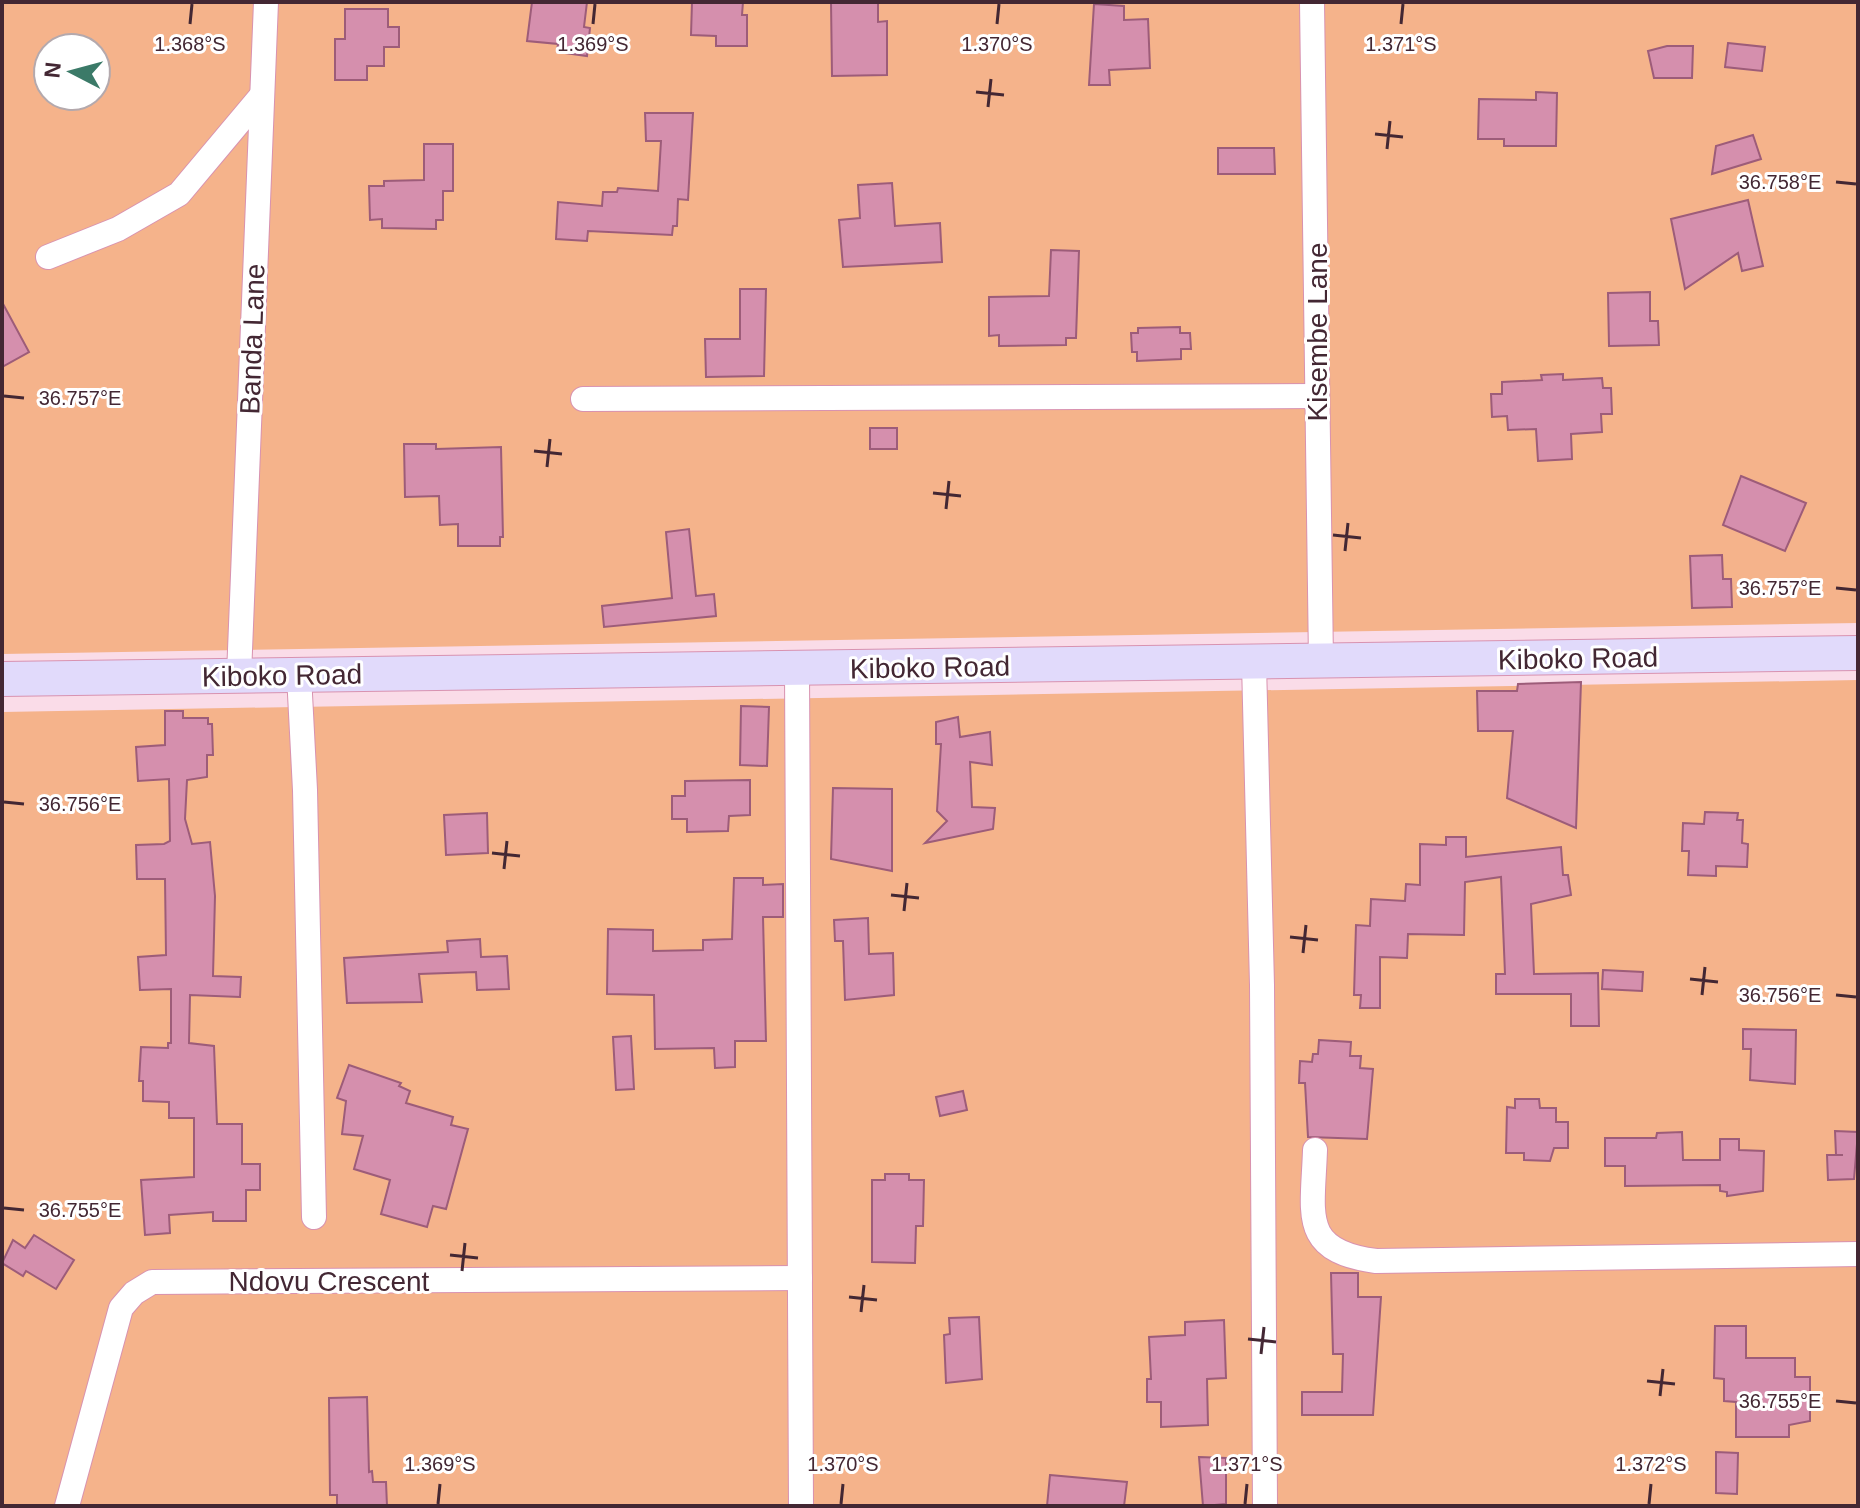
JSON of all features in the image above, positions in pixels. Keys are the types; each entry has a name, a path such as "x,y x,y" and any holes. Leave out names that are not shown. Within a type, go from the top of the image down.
{"street":[{"name":"Banda Lane","path":"239,675 266,2"},
{"name":"Kisembe Lane","path":"1312,2 1321,662"},
{"path":"48,257 118,229 179,194 262,95"},
{"path":"583,399 1317,396"},
{"name":"Kiboko Road","path":"2,679 1858,653"},
{"path":"1254,663 1262,985 1265,1506"},
{"path":"797,668 801,1506"},
{"path":"299,675 305,790 314,1217"},
{"path":"1315,1150 1315,1230 1328,1248 1349,1257 1392,1261 1858,1254"},
{"name":"Ndovu Crescent","path":"67,1506 121,1308 134,1293 152,1282 800,1278"}],"shaded area":[{"path":"2,2 1858,2 1858,623 2,654"},
{"path":"1858,680 1858,1506 2,1506 2,712"}],"building":[{"path":"532,2 587,2 584,27 590,28 587,56 557,52 558,44 527,41"},
{"path":"692,2 743,2 742,15 747,15 747,46 716,46 716,36 691,35"},
{"path":"831,2 878,2 878,22 887,21 887,75 832,76"},
{"path":"1094,4 1124,6 1124,20 1148,19 1150,68 1109,70 1110,85 1089,85"},
{"path":"345,9 388,9 388,27 399,27 399,47 384,47 384,66 367,66 367,80 335,80 335,39 345,39"},
{"path":"1728,43 1765,47 1762,71 1725,67"},
{"path":"1667,46 1693,46 1692,78 1654,78 1648,51"},
{"path":"1536,92 1557,93 1556,146 1504,146 1504,139 1478,139 1479,99 1536,100"},
{"path":"645,113 693,113 688,200 678,199 677,226 673,226 672,235 588,231 587,241 556,239 558,202 602,206 603,192 617,192 618,188 658,191 661,141 646,141"},
{"path":"1753,135 1761,159 1712,174 1716,146"},
{"path":"424,144 453,144 453,191 443,191 443,220 436,220 436,229 382,228 382,219 370,220 369,186 384,186 384,181 424,180"},
{"path":"1218,148 1274,148 1275,174 1218,174"},
{"path":"892,183 895,226 940,223 942,262 843,267 839,220 860,218 858,185"},
{"path":"1748,200 1763,266 1742,271 1738,253 1685,289 1671,219"},
{"path":"1051,250 1079,251 1076,338 1066,338 1066,345 999,346 999,335 989,336 989,297 1049,296"},
{"path":"740,289 766,289 764,376 706,377 705,339 740,339"},
{"path":"1650,292 1650,321 1658,321 1659,345 1609,346 1608,293"},
{"path":"2,302 29,352 2,367"},
{"path":"1180,327 1180,333 1190,333 1191,349 1181,349 1181,359 1137,361 1137,352 1132,352 1131,333 1138,333 1138,328"},
{"path":"1563,374 1563,380 1602,378 1603,388 1611,388 1612,414 1601,414 1602,432 1571,434 1572,459 1538,461 1536,429 1508,430 1507,416 1492,417 1491,394 1502,394 1502,382 1542,380 1541,375"},
{"path":"870,428 897,428 897,449 870,449"},
{"path":"404,444 436,444 436,449 501,447 503,537 500,537 500,546 458,546 458,524 440,525 439,496 405,497"},
{"path":"1741,476 1806,503 1785,551 1723,525"},
{"path":"689,529 696,596 714,594 716,616 604,627 602,606 672,598 666,532"},
{"path":"1722,555 1723,579 1731,579 1732,607 1692,608 1690,556"},
{"path":"1581,682 1576,828 1507,798 1513,731 1478,731 1477,691 1517,691 1518,684"},
{"path":"741,706 769,707 767,766 740,765"},
{"path":"165,711 183,711 183,718 208,718 208,724 212,724 213,755 207,755 207,777 187,780 185,819 192,844 210,842 215,896 213,976 241,977 240,997 190,995 189,1043 214,1046 217,1124 242,1124 242,1164 260,1164 260,1190 246,1190 246,1221 213,1221 213,1212 169,1215 170,1233 145,1235 141,1180 194,1177 194,1118 169,1118 169,1102 143,1101 143,1081 139,1081 141,1047 168,1048 168,1043 171,1043 171,989 140,990 138,957 166,955 165,879 137,879 136,845 170,841 169,779 138,781 136,747 165,745"},
{"path":"958,717 960,737 990,732 992,765 970,762 972,807 995,808 993,829 925,843 947,821 937,811 941,744 936,744 936,722"},
{"path":"750,780 750,815 729,816 728,831 687,832 687,819 672,819 672,796 685,796 685,781"},
{"path":"833,788 892,789 892,871 831,859"},
{"path":"1705,812 1738,813 1737,820 1743,820 1742,843 1748,844 1747,867 1716,866 1716,876 1688,875 1689,851 1682,851 1683,823 1704,824"},
{"path":"487,813 488,853 446,855 444,815"},
{"path":"1446,837 1466,837 1466,857 1561,847 1563,875 1568,875 1571,895 1531,904 1534,974 1598,973 1599,1026 1571,1026 1571,994 1496,994 1496,974 1505,974 1501,877 1465,882 1464,935 1408,934 1407,958 1380,957 1380,1008 1360,1008 1361,995 1354,995 1356,925 1370,926 1371,899 1405,901 1406,884 1420,885 1420,844 1446,845"},
{"path":"734,878 763,878 763,885 783,884 783,917 763,917 766,1041 735,1041 735,1067 715,1068 714,1048 655,1049 654,995 607,994 608,929 653,930 653,951 703,950 703,940 732,939"},
{"path":"868,918 869,954 893,953 894,995 845,1000 843,941 835,941 834,920"},
{"path":"480,939 481,957 507,956 509,989 477,990 476,972 419,974 422,1002 347,1003 344,958 448,952 447,941"},
{"path":"1603,970 1643,972 1642,991 1602,989"},
{"path":"1743,1029 1796,1030 1795,1084 1750,1080 1751,1049 1743,1049"},
{"path":"631,1036 634,1089 616,1090 613,1037"},
{"path":"1319,1040 1351,1042 1350,1056 1361,1056 1360,1068 1373,1069 1367,1139 1308,1137 1305,1083 1299,1083 1300,1061 1312,1062 1313,1054 1318,1054"},
{"path":"349,1065 401,1083 399,1086 410,1091 406,1103 453,1117 451,1125 468,1129 446,1209 433,1206 427,1227 381,1214 390,1180 354,1169 363,1136 342,1134 346,1101 337,1098"},
{"path":"963,1091 967,1110 940,1116 936,1097"},
{"path":"1515,1099 1539,1099 1540,1108 1556,1108 1556,1122 1568,1122 1568,1148 1554,1148 1550,1161 1524,1160 1524,1153 1506,1153 1507,1107 1515,1108"},
{"path":"1835,1131 1858,1132 1854,1179 1828,1180 1827,1155 1836,1155"},
{"path":"1682,1132 1683,1160 1720,1160 1720,1139 1739,1139 1739,1150 1764,1151 1763,1191 1727,1196 1727,1192 1720,1191 1720,1185 1625,1186 1625,1166 1605,1166 1605,1138 1656,1138 1657,1133"},
{"path":"885,1174 909,1174 909,1180 924,1180 923,1226 916,1226 915,1263 872,1262 872,1180 885,1180"},
{"path":"34,1235 74,1260 56,1289 26,1271 23,1276 2,1263 13,1240 25,1248"},
{"path":"1331,1273 1358,1273 1358,1297 1381,1297 1373,1415 1302,1415 1302,1392 1342,1392 1343,1354 1333,1354"},
{"path":"979,1317 982,1379 946,1383 944,1335 950,1334 949,1318"},
{"path":"1224,1320 1226,1378 1207,1379 1208,1425 1161,1427 1161,1402 1147,1402 1147,1379 1151,1379 1149,1337 1185,1335 1185,1322"},
{"path":"1715,1326 1746,1326 1746,1358 1795,1358 1795,1377 1810,1377 1810,1421 1789,1425 1789,1437 1736,1437 1736,1402 1724,1401 1724,1379 1714,1378"},
{"path":"367,1397 369,1472 372,1471 373,1482 386,1482 387,1506 337,1506 337,1495 330,1495 329,1398"},
{"path":"1716,1452 1738,1453 1737,1494 1716,1493"},
{"path":"1199,1457 1226,1458 1226,1504 1203,1506"},
{"path":"1050,1475 1127,1482 1124,1506 1047,1506"}]}
